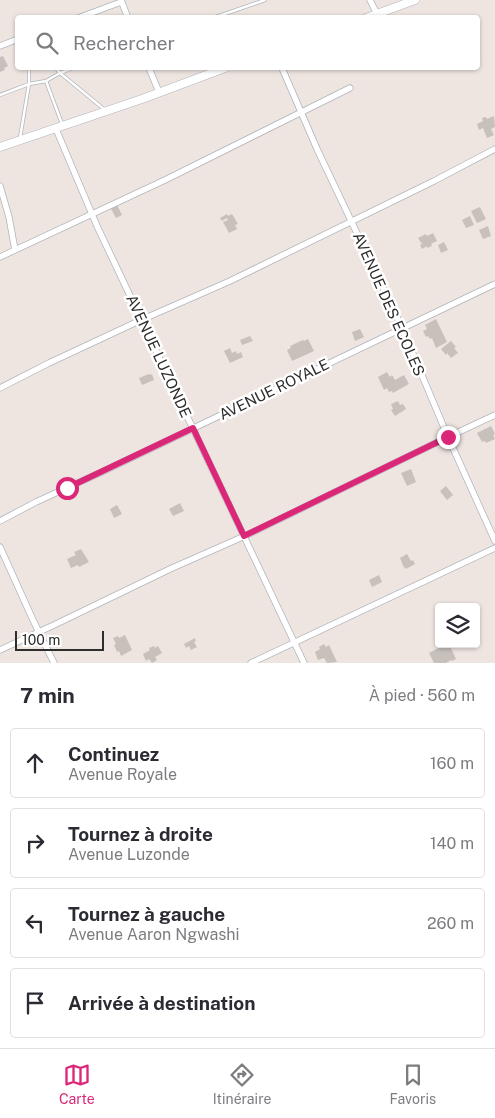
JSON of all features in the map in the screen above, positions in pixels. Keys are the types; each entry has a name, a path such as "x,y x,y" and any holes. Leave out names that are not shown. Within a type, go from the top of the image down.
{"street":[{"path":"370,0 377,14 416,0"},
{"path":"86,15 121,1 127,15"},
{"path":"0,46 15,41"},
{"path":"150,70 160,92"},
{"path":"0,147 220,70"},
{"name":"AVENUE DES ECOLES","path":"283,70 402,328 495,541"},
{"path":"0,257 165,180 350,88"},
{"name":"AVENUE LUZONDE","path":"59,127 92,213 304,663"},
{"path":"0,388 49,362 230,281 495,149"},
{"path":"0,186 9,217 15,250"},
{"name":"AVENUE ROYALE","path":"0,521 36,502 495,284"},
{"path":"0,650 170,568 244,536 495,415"},
{"path":"0,547 54,663"},
{"path":"250,663 495,548"}],"lane":[{"path":"222,15 264,0"},
{"path":"19,141 29,84 29,70"},
{"path":"0,96 29,84 46,81 66,70"},
{"path":"60,72 105,111"},
{"path":"46,81 59,127"}],"building":[{"path":"3,56 8,66 0,72 0,57"},
{"path":"494,116 495,127 491,129 494,135 487,138 483,128 479,130 477,124 483,121 482,118 486,117 487,119"},
{"path":"117,205 122,215 116,218 111,209"},
{"path":"480,207 486,219 477,223 471,211"},
{"path":"227,214 228,216 232,214 238,224 235,225 237,229 229,233 223,222 228,220 227,218 222,221 220,218"},
{"path":"470,216 474,225 466,228 462,220"},
{"path":"488,226 491,236 483,239 479,230"},
{"path":"433,233 437,241 431,244 432,246 422,249 420,245 422,244 418,238"},
{"path":"444,242 448,250 441,253 438,245"},
{"path":"436,319 447,342 436,348 432,338 426,337 423,331 427,329 425,325"},
{"path":"360,329 364,337 355,341 352,332"},
{"path":"250,336 253,341 242,345 240,340"},
{"path":"308,339 314,351 292,361 287,350 291,348 290,346"},
{"path":"451,341 458,353 451,358 441,349"},
{"path":"230,348 232,353 236,351 237,354 241,352 243,357 230,363 224,351"},
{"path":"387,372 395,380 404,375 409,384 393,393 392,391 389,392 387,388 384,390 378,377"},
{"path":"152,374 154,380 142,385 139,378"},
{"path":"398,401 406,409 395,416 391,410 393,409 391,404"},
{"path":"491,426 495,439 486,443 485,441 482,442 477,433"},
{"path":"411,469 416,482 407,486 401,473"},
{"path":"446,486 453,495 447,500 440,491"},
{"path":"180,503 184,511 173,516 169,509"},
{"path":"117,505 122,514 114,518 110,509"},
{"path":"81,549 89,562 79,567 78,565 71,568 67,559 76,555 74,552"},
{"path":"407,554 415,564 406,569 400,558"},
{"path":"379,575 382,582 372,587 369,580"},
{"path":"125,635 132,650 121,656 119,651 117,652 113,638"},
{"path":"195,638 196,641 194,642 197,647 191,650 189,646 186,648 184,644"},
{"path":"324,644 326,647 329,645 337,662 327,663 324,658 318,660 315,652"},
{"path":"154,646 155,648 158,646 162,653 155,657 157,660 152,663 149,659 146,661 143,654"},
{"path":"438,648 451,648 456,659 446,663 434,663 429,653"}],"route":[{"path":"67,488 193,428 244,536 448,437"}]}
